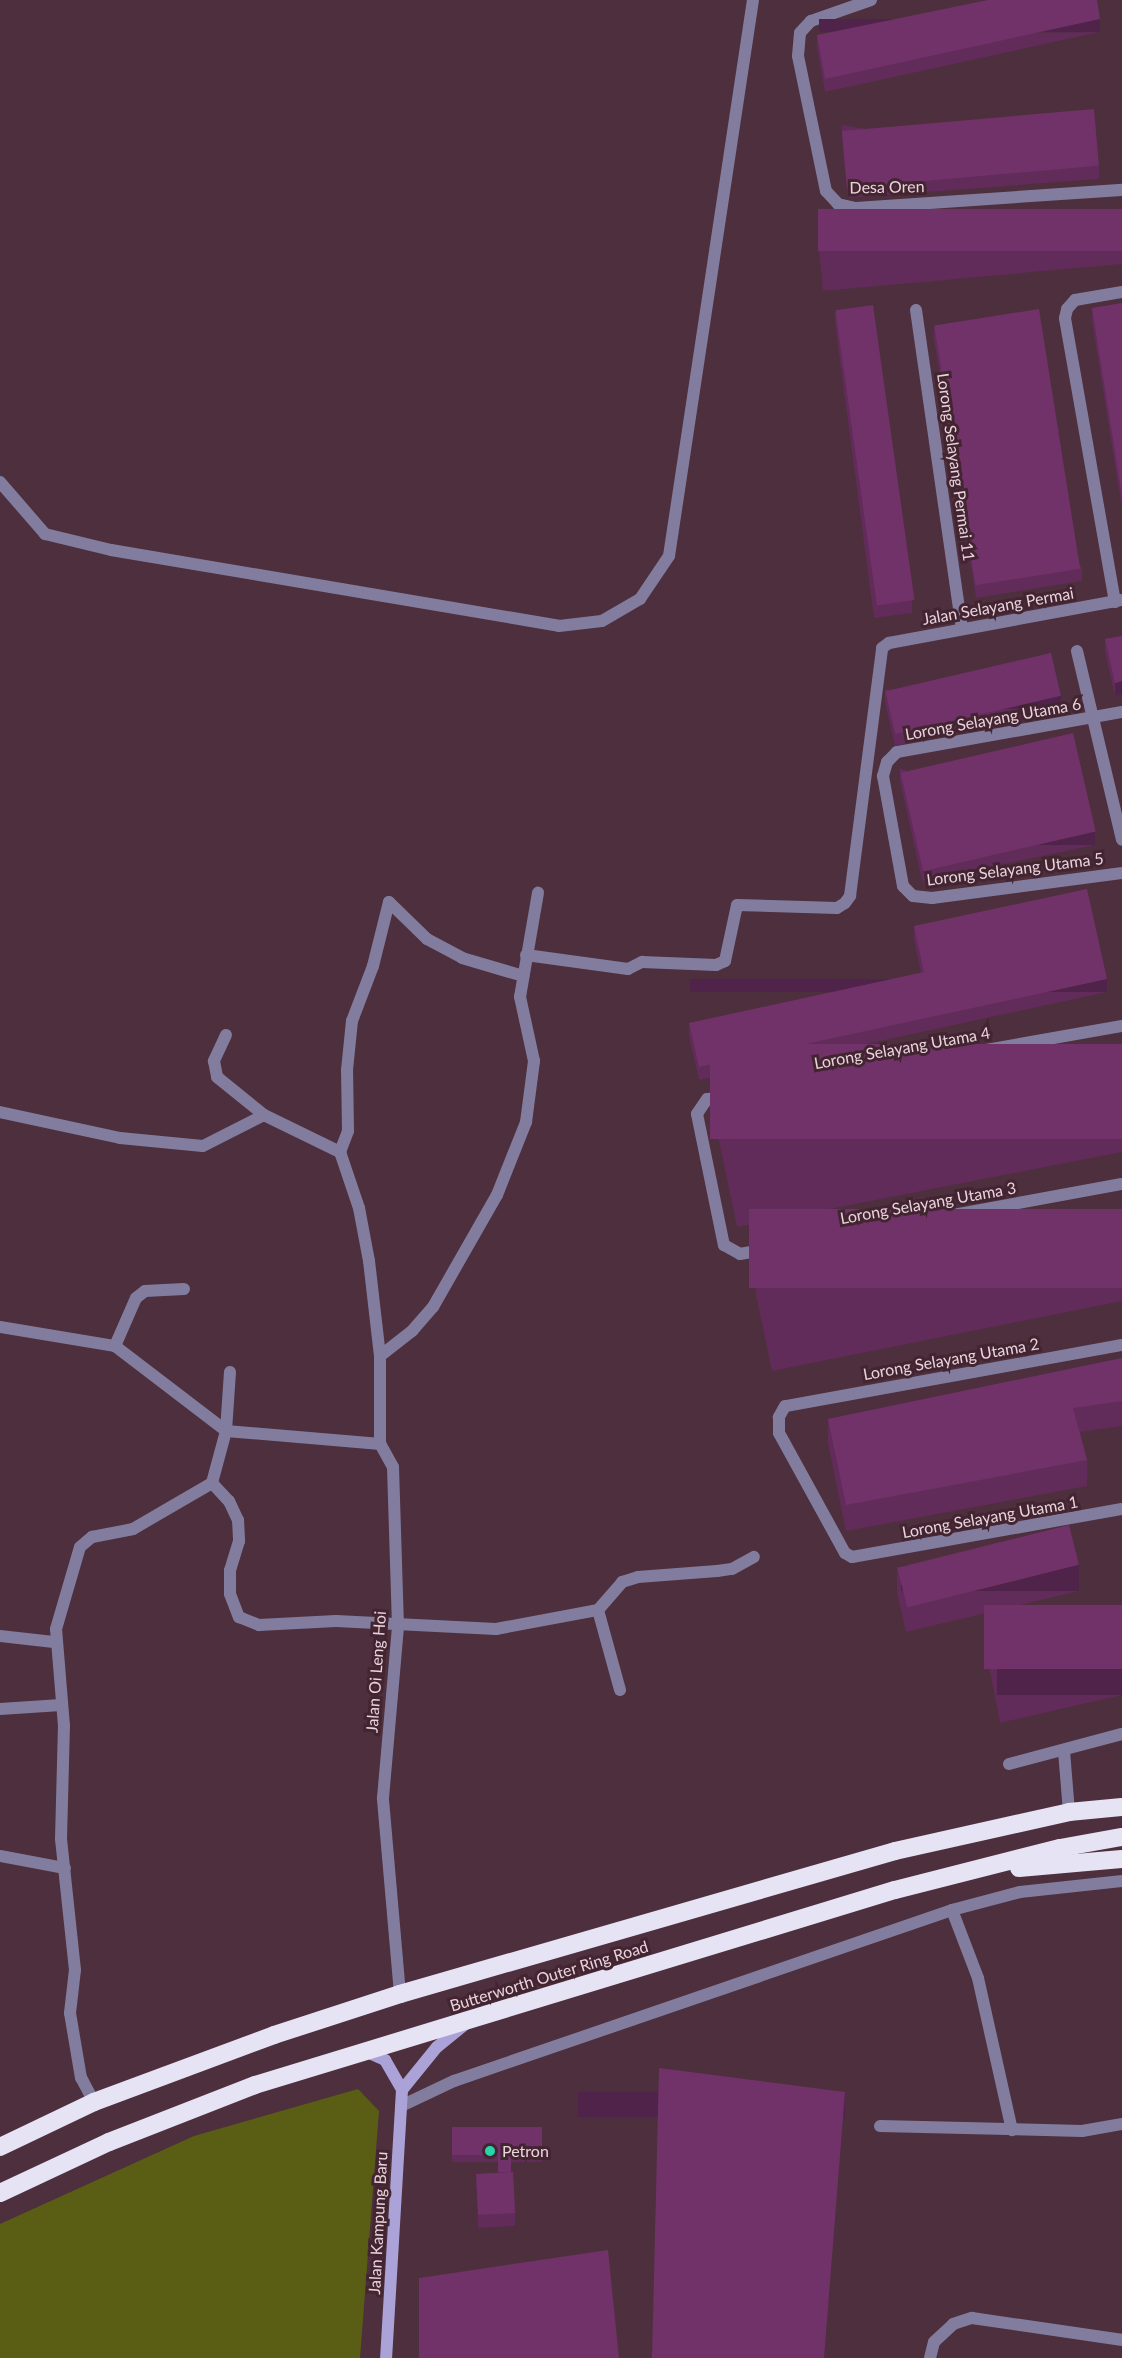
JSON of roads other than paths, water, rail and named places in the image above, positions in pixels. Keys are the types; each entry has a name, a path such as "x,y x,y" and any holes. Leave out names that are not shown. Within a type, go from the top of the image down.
{"highway":[{"path":"1094,1809 1122,1798"},
{"name":"Butterworth Outer Ring Road","path":"0,2147 94,2102 274,2035 400,1994 895,1851 1069,1812 1122,1807"},
{"name":"Butterworth Outer Ring Road","path":"0,2193 109,2142 255,2085 895,1890 978,1872 1060,1848 1122,1837"},
{"path":"978,1872 1122,1859"}],"street":[{"path":"0,482 45,534 111,550 559,626 602,621 640,599 669,556 753,0"},
{"name":"Desa Oren","path":"871,0 812,21 800,33 798,56 814,119 826,191 837,204 856,208 1122,190"},
{"path":"1118,601 1065,318 1067,309 1075,300 1122,292"},
{"name":"Lorong Selayang Permai 11","path":"916,310 962,629"},
{"name":"Jalan Selayang Permai","path":"526,955 628,969 642,962 716,965 725,961 737,905 837,908 850,896 882,648 889,643 1118,601"},
{"path":"1077,651 1122,840"},
{"name":"Lorong Selayang Utama 6","path":"913,896 903,886 883,776 887,762 897,752 1122,712"},
{"name":"Lorong Selayang Utama 5","path":"913,896 932,898 1122,873"},
{"path":"380,1356 412,1331 433,1307 497,1195 526,1122 534,1061 520,997 538,893"},
{"path":"226,1035 214,1061 217,1077 264,1115 340,1152 348,1131 352,1021 373,966 389,902 427,939 462,958 523,976"},
{"name":"Lorong Selayang Utama 4","path":"740,1254 724,1245 697,1114 707,1099 1122,1026"},
{"path":"0,1112 120,1138 203,1146 264,1115"},
{"name":"Jalan Oi Leng Hoi","path":"340,1152 359,1208 380,1356 380,1444 393,1467 398,1626 383,1798 400,1994"},
{"name":"Lorong Selayang Utama 3","path":"740,1254 1122,1184"},
{"path":"115,1347 136,1298 145,1291 184,1289"},
{"path":"0,1327 115,1347 226,1431 380,1444"},
{"name":"Lorong Selayang Utama 2","path":"864,1557 845,1553 779,1433 779,1417 785,1406 1122,1345"},
{"path":"94,2102 81,2078 74,2049 70,2013 75,1970 61,1839 61,1705 54,1641 80,1547 92,1537 133,1529 212,1483 226,1431 230,1372"},
{"path":"212,1483 229,1501 238,1520 239,1541 230,1570 230,1594 239,1617 259,1625 336,1621 398,1626 496,1629 598,1610 622,1581 732,1569 754,1557"},
{"name":"Lorong Selayang Utama 1","path":"864,1557 1122,1509"},
{"path":"598,1610 621,1690"},
{"path":"0,1636 54,1641"},
{"path":"0,1709 61,1705"},
{"path":"1009,1764 1122,1734"},
{"path":"1064,1751 1069,1812"},
{"path":"0,1856 65,1868"},
{"path":"401,2106 454,2081 952,1910 1020,1892 1122,1881"},
{"path":"952,1910 978,1978 1012,2130"},
{"path":"367,2052 386,2061 402,2090 437,2047 471,2020"},
{"name":"Jalan Kampung Baru","path":"386,2358 402,2090"},
{"path":"880,2126 1082,2131 1122,2124"},
{"path":"930,2358 934,2342 953,2324 972,2318 1122,2340"}],"place":[{"name":"Petron","path":"490,2151"}]}
